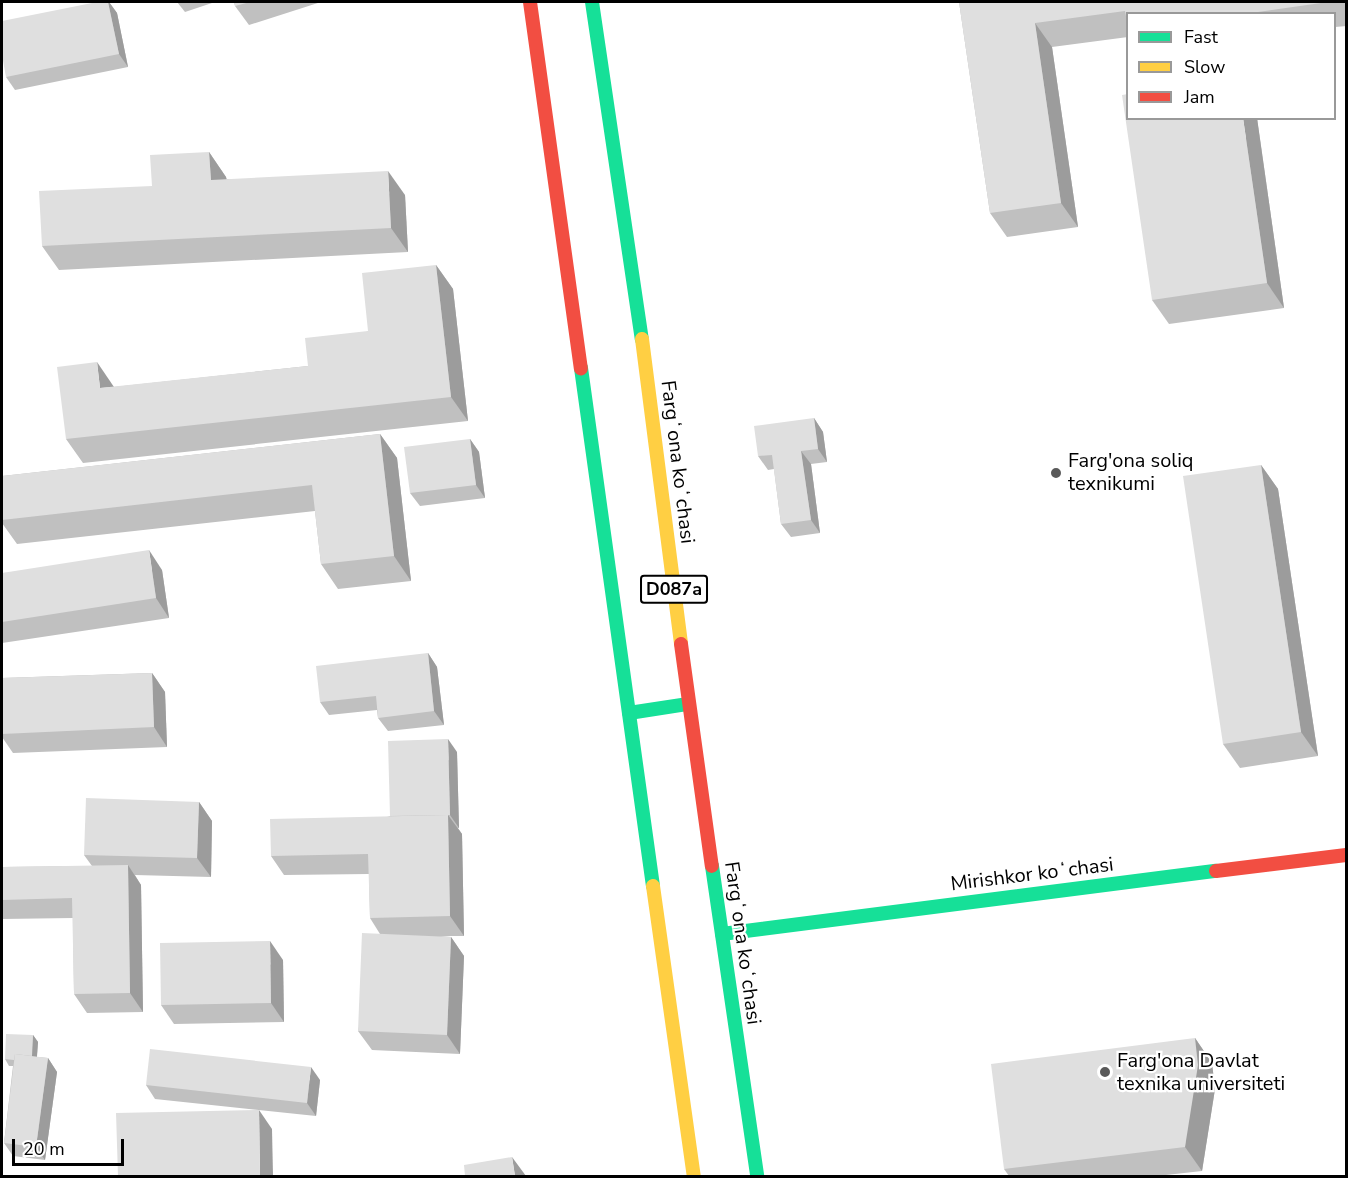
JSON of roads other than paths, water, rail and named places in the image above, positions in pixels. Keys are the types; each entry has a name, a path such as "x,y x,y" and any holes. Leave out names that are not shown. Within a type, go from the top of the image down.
{"main road":[{"name":"D087a","path":"530,2 694,1176"},
{"name":"Fargʻona koʻchasi","path":"592,2 652,410 688,704 757,1176"},
{"path":"629,713 688,704"},
{"name":"Mirishkor koʻchasi","path":"722,934 1347,855"}],"place":[{"name":"Farg'ona soliq texnikumi","path":"1056,473"},
{"name":"Farg'ona Davlat texnika universiteti","path":"1105,1072"}]}
